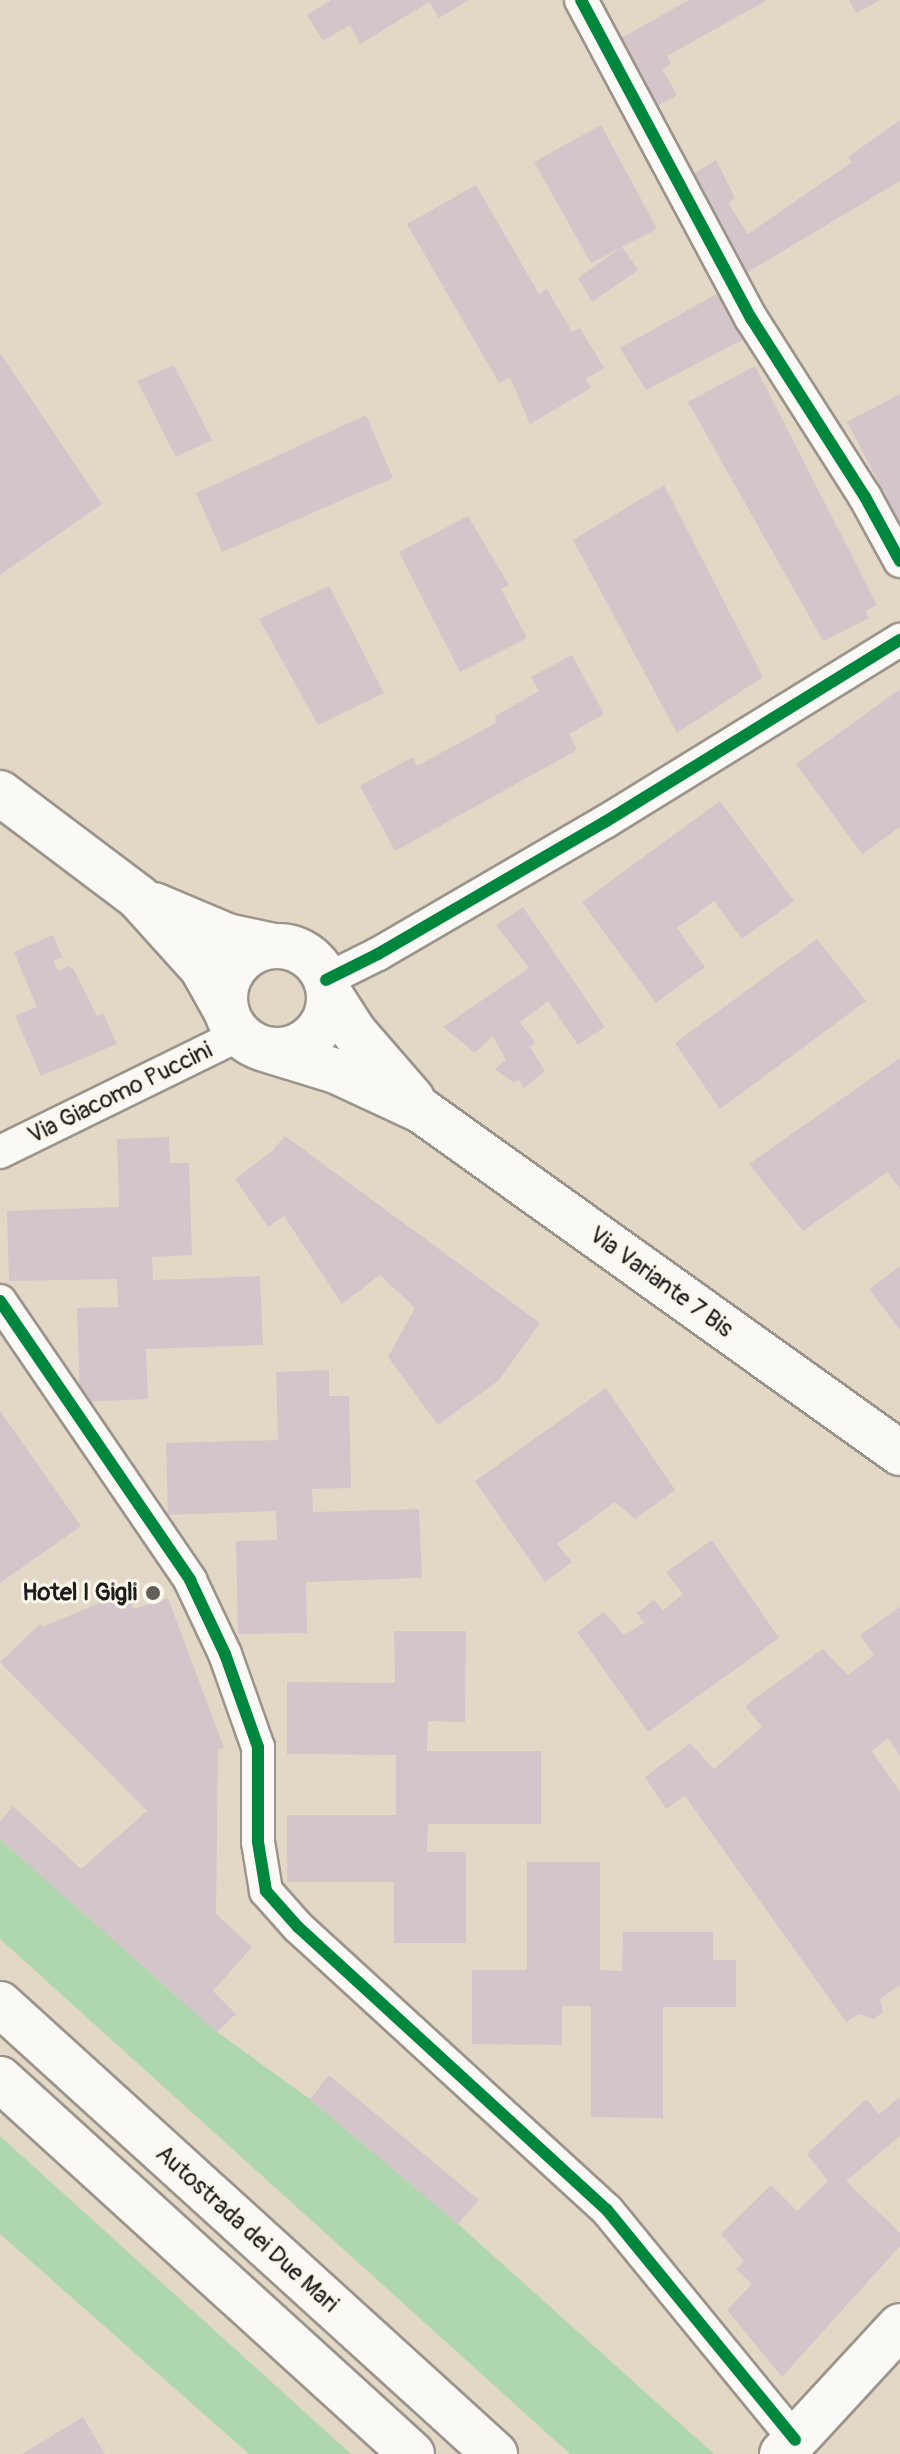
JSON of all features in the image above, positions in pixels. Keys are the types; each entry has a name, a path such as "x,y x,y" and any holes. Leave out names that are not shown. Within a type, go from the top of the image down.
{"main road":[{"path":"0,793 138,897 202,968 243,1032 279,1050 305,1042 324,1021 328,987"},
{"path":"138,897 227,936 274,946"},
{"name":"Via Variante 7 Bis","path":"274,946 306,955 354,1032 422,1111"},
{"path":"243,1032 228,981 245,956 274,946"},
{"name":"Via Variante 7 Bis","path":"243,1032 422,1111 900,1453"},
{"name":"Autostrada dei Due Mari","path":"0,2004 495,2454"},
{"path":"0,2079 412,2454"},
{"path":"788,2447 900,2326"}],"street":[{"path":"581,0 751,318 865,497 900,561"},
{"path":"328,987 378,954 605,822 900,640"},
{"name":"Via Giacomo Puccini","path":"0,1152 243,1032"},
{"path":"0,1301 190,1580 225,1654 258,1747 258,1842 266,1891 298,1927 607,2210 788,2447"}],"green space":[{"path":"0,1839 217,2032 310,2099 458,2224 714,2454 570,2454 0,1939"},
{"path":"0,2136 351,2454 249,2454 0,2234"}],"building":[{"path":"331,0 469,0 439,18 429,2 360,44 350,25 323,41 307,15"},
{"path":"689,0 767,0 667,56 671,64 662,69 677,95 654,108 616,41"},
{"path":"849,0 880,0 856,13"},
{"path":"900,120 900,181 738,278 694,205 706,196 693,174 716,160 735,198 728,203 748,234 852,162 848,157"},
{"path":"601,125 657,229 591,263 534,162"},
{"path":"476,185 539,294 547,289 572,332 580,328 604,368 586,379 591,388 530,424 510,377 499,383 407,224"},
{"path":"622,247 638,270 592,302 578,278"},
{"path":"720,292 744,339 646,390 620,348"},
{"path":"0,353 102,504 0,575"},
{"path":"174,365 212,440 176,457 137,381"},
{"path":"755,366 877,605 866,611 869,618 823,641 688,402"},
{"path":"900,394 900,523 847,422"},
{"path":"366,415 393,478 222,552 196,493"},
{"path":"664,485 763,677 677,733 573,540"},
{"path":"468,516 509,585 501,589 527,638 460,672 399,552"},
{"path":"329,586 384,693 318,725 259,619"},
{"path":"572,655 604,714 569,734 577,750 395,851 360,786 413,757 417,766 496,723 495,716 539,691 531,677"},
{"path":"900,689 900,827 862,854 796,764"},
{"path":"720,801 794,901 742,939 714,901 677,928 705,967 656,1003 582,902"},
{"path":"523,907 605,1027 578,1045 548,1001 520,1022 535,1042 530,1047 545,1071 524,1088 519,1080 514,1083 495,1069 506,1060 493,1036 475,1053 443,1027 529,968 496,925"},
{"path":"53,935 62,957 53,961 58,971 69,966 74,970 97,1016 103,1013 117,1044 41,1076 15,1016 37,1007 14,952"},
{"path":"817,939 866,1001 720,1109 675,1043"},
{"path":"900,1058 900,1189 887,1172 803,1231 749,1164"},
{"path":"285,1136 540,1323 499,1380 438,1425 388,1357 415,1308 380,1275 342,1304 284,1216 268,1227 235,1179 272,1151"},
{"path":"169,1137 170,1163 189,1163 192,1255 152,1257 153,1280 260,1276 263,1345 146,1349 148,1399 80,1402 77,1308 118,1307 117,1279 9,1281 7,1211 119,1207 117,1139"},
{"path":"900,1266 900,1330 869,1289"},
{"path":"329,1370 329,1396 349,1396 351,1488 312,1489 313,1512 419,1509 422,1578 306,1582 307,1633 238,1634 236,1541 277,1540 276,1511 168,1515 166,1443 278,1440 276,1372"},
{"path":"606,1388 675,1490 635,1519 615,1502 557,1544 572,1562 545,1582 475,1481"},
{"path":"0,1411 81,1526 0,1583"},
{"path":"712,1540 779,1638 648,1732 577,1632 604,1612 624,1635 644,1623 637,1613 654,1600 663,1610 683,1594 666,1572"},
{"path":"127,1592 133,1609 168,1598 224,1748 218,1749 216,1914 252,1947 213,1991 236,2014 217,2032 0,1839 0,1822 13,1806 81,1869 147,1811 0,1662 40,1624 42,1627"},
{"path":"900,1607 900,1756 888,1738 872,1751 900,1792 900,1985 880,1999 883,2012 874,2019 859,2014 846,2022 685,1796 666,1809 645,1777 690,1743 714,1769 762,1727 745,1706 823,1649 848,1675 874,1655 860,1635"},
{"path":"394,1631 466,1631 465,1722 428,1721 427,1751 541,1751 541,1824 428,1824 427,1852 466,1852 466,1943 394,1943 394,1882 287,1882 287,1815 396,1815 396,1755 287,1754 287,1682 395,1683"},
{"path":"527,1862 600,1862 600,1970 622,1971 623,1932 713,1932 713,1960 736,1960 736,2007 663,2007 663,2118 591,2117 591,2006 562,2006 562,2045 472,2044 472,1970 527,1970"},
{"path":"329,2075 479,2200 458,2224 310,2099"},
{"path":"900,2097 900,2136 846,2181 900,2233 900,2246 782,2377 727,2310 752,2284 736,2269 744,2261 721,2234 771,2185 797,2211 828,2181 807,2154 866,2099 879,2114"},
{"path":"83,2417 105,2454 22,2454"}],"cycle path":[{"path":"581,0 751,318 865,497 900,561"},
{"path":"326,980 378,954 605,822 900,640"},
{"path":"0,1301 190,1580 225,1654 258,1747 258,1842 266,1891 298,1927 607,2210 795,2440"}],"place":[{"name":"Hotel I Gigli","path":"153,1593"}]}
